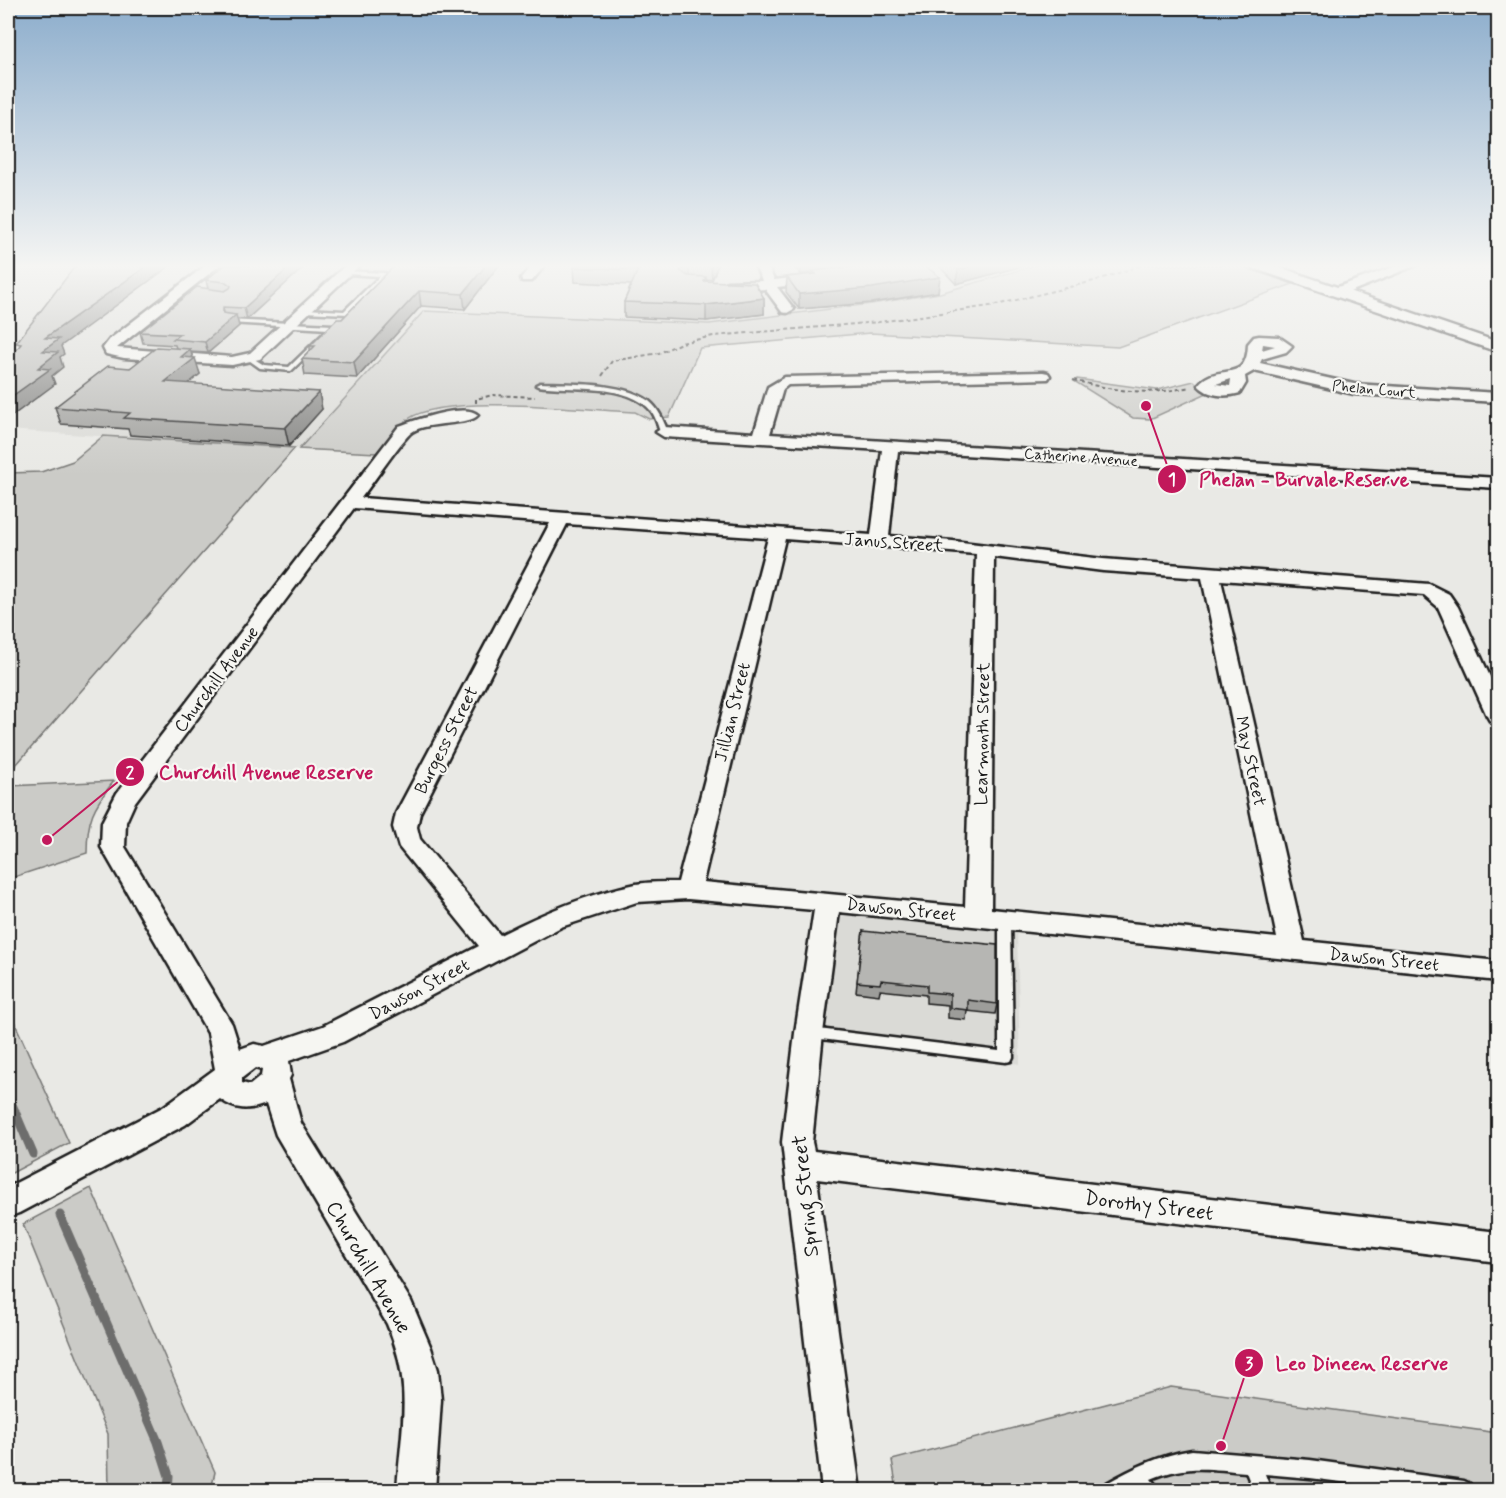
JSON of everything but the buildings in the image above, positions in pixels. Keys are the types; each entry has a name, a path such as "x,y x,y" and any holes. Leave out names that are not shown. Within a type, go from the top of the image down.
{"street":[{"path":"125,335 111,345 111,351 124,354 232,361 249,358 263,351 280,335"},
{"path":"1463,335 1498,347"},
{"name":"Phelan Court","path":"1237,374 1254,361 1354,389 1498,398"},
{"path":"761,437 776,387 785,381 1043,376"},
{"name":"Churchill Avenue","path":"416,1491 422,1401 420,1370 412,1343 399,1313 287,1126 222,1032 118,859 111,838 114,820 125,798 405,429 430,419 474,410"},
{"name":"Catherine Avenue","path":"664,432 1498,483"},
{"path":"879,540 891,445"},
{"name":"Janus Street","path":"351,503 879,540 985,550 1103,565 1419,588 1436,593 1448,608 1498,716"},
{"name":"Burgess Street","path":"496,948 408,841 405,827 408,813 561,518"},
{"name":"Jillian Street","path":"688,890 778,533"},
{"name":"Learmonth Street","path":"978,917 985,550"},
{"name":"May Street","path":"1210,573 1293,949"},
{"name":"Dawson Street","path":"8,1203 552,920 637,893 688,890 828,902 1498,971"},
{"name":"Spring Street","path":"828,902 798,1119 799,1163 841,1491"},
{"name":"Dorothy Street","path":"799,1163 1498,1247"}],"lane":[{"path":"249,358 262,367 291,369 325,335"},
{"path":"540,385 594,388 623,393 643,401 655,410 664,432"},
{"path":"809,1033 1006,1057 1005,920"},
{"path":"1111,1491 1136,1476 1170,1461 1192,1459 1311,1469 1464,1491"},
{"path":"1252,1464 1262,1491"},
{"path":"1136,1476 1149,1491"}],"path":[{"path":"594,388 612,361 659,353 693,340 724,335"},
{"path":"1073,380 1114,390 1149,394 1194,386"},
{"path":"474,410 476,399 488,395 545,397"}],"shaded area":[{"path":"8,335 402,335 299,449 8,430"},
{"path":"402,335 848,335 700,348 669,417 649,419 635,412 552,406 453,407 427,411 408,419 377,453 299,449"},
{"path":"904,335 1152,335 1118,347"},
{"path":"1077,379 1157,390 1194,381 1207,393 1150,419 1133,418 1074,381"},
{"path":"103,436 295,448 8,774 8,473 41,472 73,461"},
{"path":"114,781 96,806 90,822 87,853 8,879 8,786"},
{"path":"840,913 1017,929 1020,1064 825,1036"},
{"path":"8,1008 69,1143 8,1175"},
{"path":"91,1188 215,1472 211,1490 109,1490 108,1434 23,1224"},
{"path":"1171,1387 1498,1433 1498,1490 897,1490 892,1460"}],"waterway":[{"path":"8,1095 33,1154"},
{"path":"60,1215 158,1442 169,1476 168,1490"}],"place":[{"name":"Phelan - Burvale Reserve","path":"1146,406"},
{"name":"Churchill Avenue Reserve","path":"47,840"},
{"name":"Leo Dineen Reserve","path":"1221,1446"}]}
